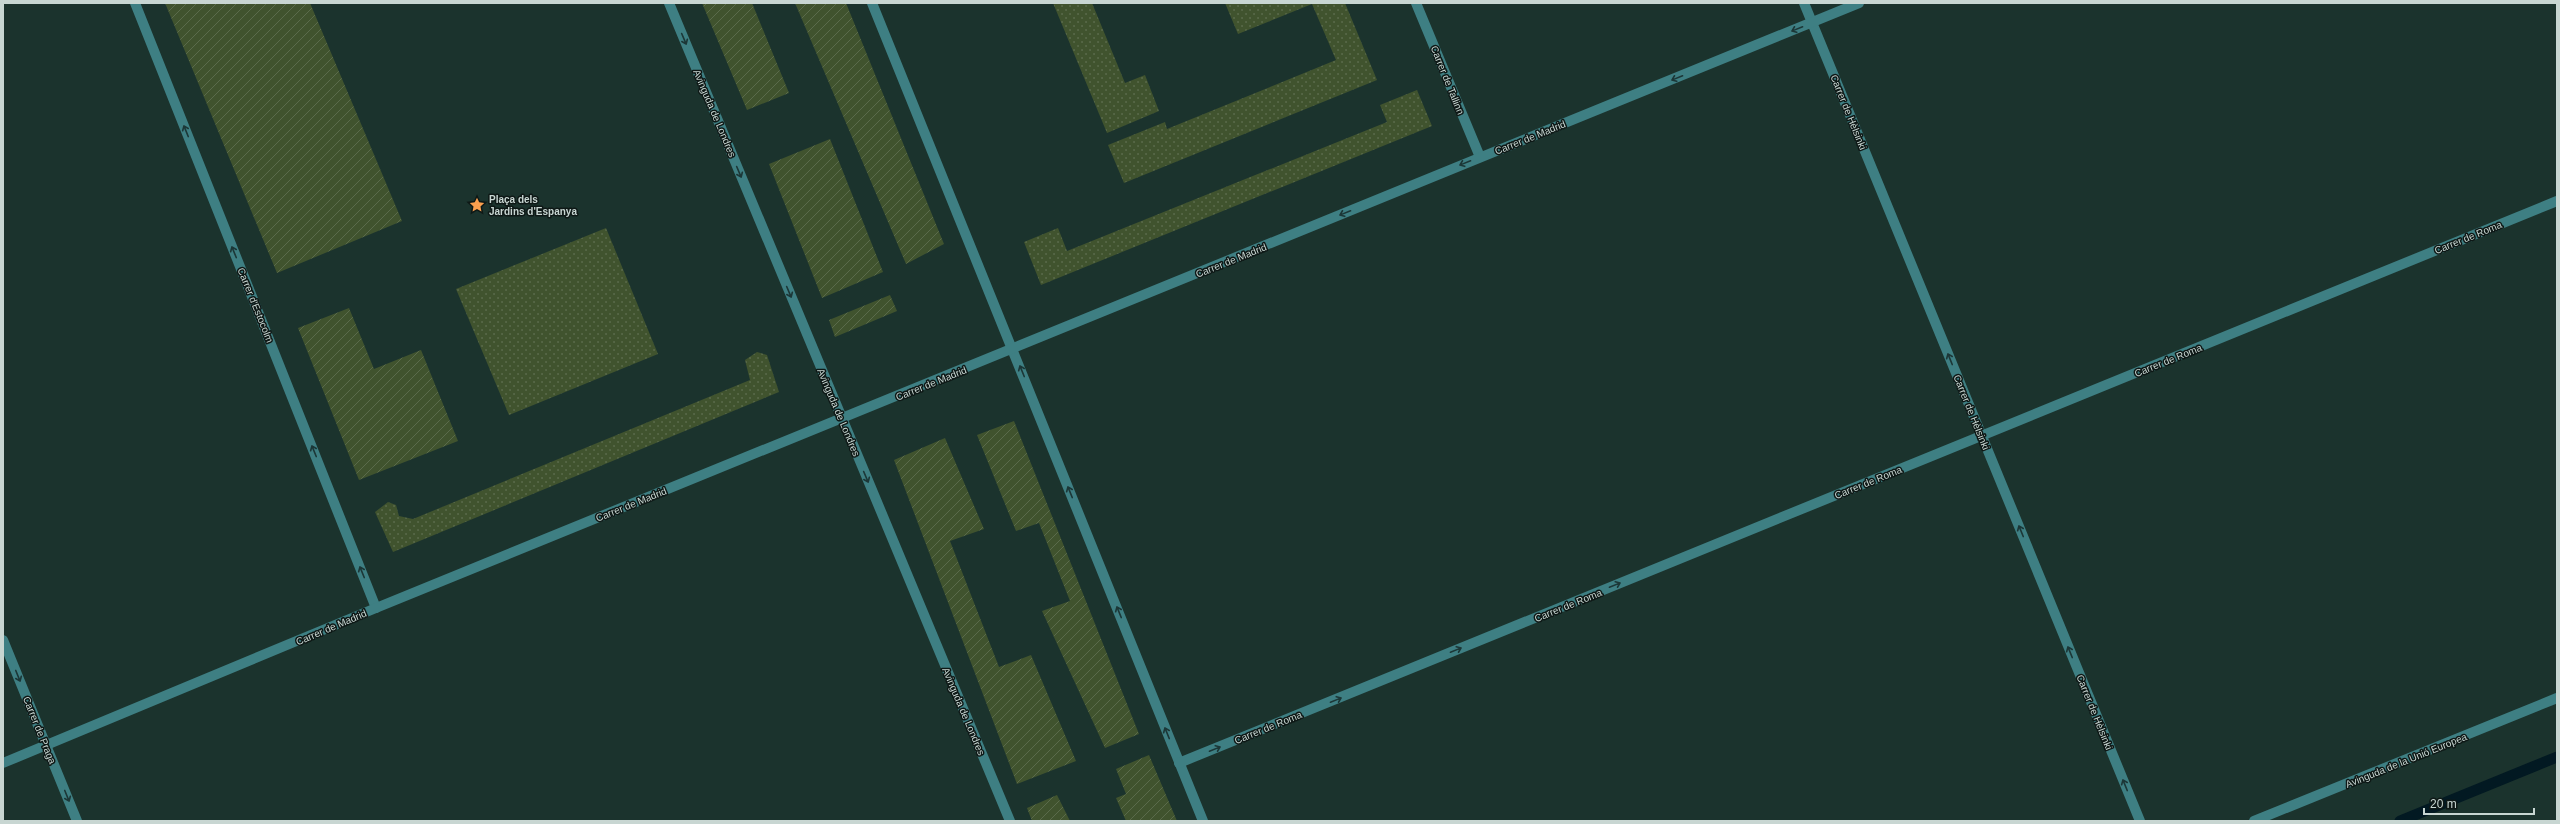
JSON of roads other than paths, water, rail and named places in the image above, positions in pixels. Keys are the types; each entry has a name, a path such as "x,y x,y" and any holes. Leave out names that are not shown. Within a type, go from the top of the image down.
{"street":[{"name":"Carrer d'Estocolm","path":"135,3 376,608"},
{"name":"Avinguda de Londres","path":"669,3 1010,821"},
{"path":"872,3 1203,821"},
{"name":"Carrer de Tallinn","path":"1416,3 1480,158"},
{"name":"Carrer de Hèlsinki","path":"1804,3 2140,821"},
{"name":"Carrer de Madrid","path":"3,763 376,608 1859,3"},
{"name":"Carrer de Roma","path":"1179,763 2557,201"},
{"name":"Carrer de Praga","path":"3,640 77,821"},
{"name":"Avinguda de la Unió Europea","path":"2254,821 2557,698"}],"waterway":[{"path":"2400,821 2557,757"}],"place":[{"name":"Plaça dels Jardins d'Espanya","path":"477,205"}]}
